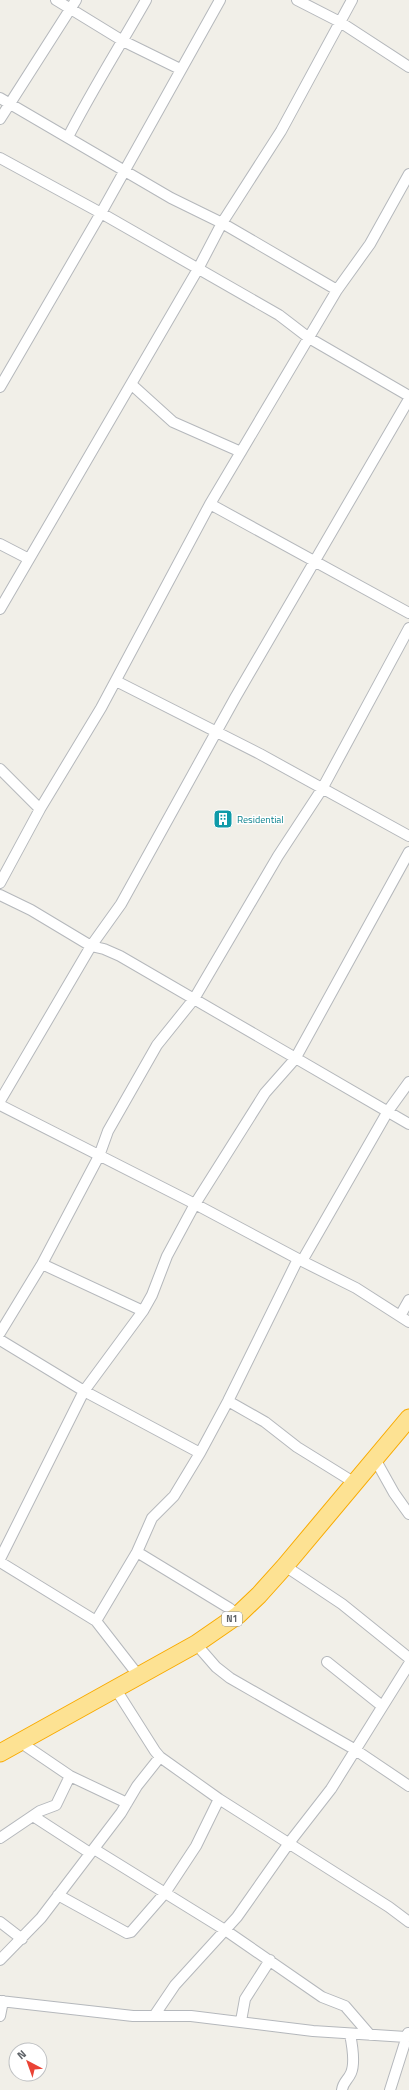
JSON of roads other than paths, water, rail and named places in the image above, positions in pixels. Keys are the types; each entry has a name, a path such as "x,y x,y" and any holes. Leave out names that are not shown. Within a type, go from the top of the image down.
{"highway":[{"name":"N1","path":"0,1753 196,1644 238,1615 260,1595 409,1418"}],"street":[{"path":"56,0 74,4 123,41 180,70"},
{"path":"68,137 98,79 105,72 146,0"},
{"path":"0,387 101,213 220,0"},
{"path":"297,0 340,22 409,67"},
{"path":"0,609 198,270 222,224 282,130 352,0"},
{"path":"0,119 74,4"},
{"path":"0,98 171,198 222,224 337,290"},
{"path":"0,158 101,213 278,315 309,338 409,398 216,732 121,904 91,946 0,1101"},
{"path":"0,883 40,809 116,681 210,504 337,290 370,244 409,174"},
{"path":"131,384 173,422 230,447 239,456"},
{"path":"210,504 315,560 409,613"},
{"path":"0,544 29,559"},
{"path":"0,1333 42,1264 99,1156 108,1131 157,1044 194,999 278,856 322,788 409,628"},
{"path":"116,681 260,754 409,836"},
{"path":"0,770 40,809"},
{"path":"138,1675 96,1621 0,1561 84,1391 143,1311 152,1295 169,1251 195,1204 265,1093 295,1058 409,852"},
{"path":"0,895 31,910 91,946 104,949 120,956 409,1124"},
{"path":"96,1621 137,1552 152,1518 174,1496 200,1453 300,1260 388,1111 409,1082"},
{"path":"0,1105 356,1288 409,1322"},
{"path":"42,1264 143,1311"},
{"path":"400,1316 409,1300"},
{"path":"0,1340 84,1391 200,1453"},
{"path":"228,1401 265,1422 298,1447 355,1483"},
{"path":"375,1459 394,1493 409,1514"},
{"path":"137,1552 238,1615"},
{"path":"285,1566 342,1604 409,1658"},
{"path":"196,1644 216,1667 230,1678 354,1750 409,1786"},
{"path":"327,1662 382,1706"},
{"path":"154,2016 175,1985 243,1909 289,1843 331,1790 354,1750 409,1664"},
{"path":"115,1688 160,1757 219,1799 389,1907 409,1922"},
{"path":"20,1742 70,1776 127,1803"},
{"path":"0,1960 22,1939 58,1895 127,1803 137,1786 160,1757"},
{"path":"0,1838 33,1816 56,1805 70,1776"},
{"path":"58,1895 127,1933 135,1929 148,1910 165,1893 196,1846 219,1799"},
{"path":"33,1816 225,1930 322,1997 345,2006 370,2035"},
{"path":"0,1922 22,1939"},
{"path":"241,2021 246,1998 270,1960"},
{"path":"0,2016 1,2001 133,2016 178,2015 350,2034 407,2034 390,2090"},
{"path":"342,2090 343,2084 352,2073 353,2049 350,2034"}],"place":[{"name":"Residential","path":"223,819"}]}
